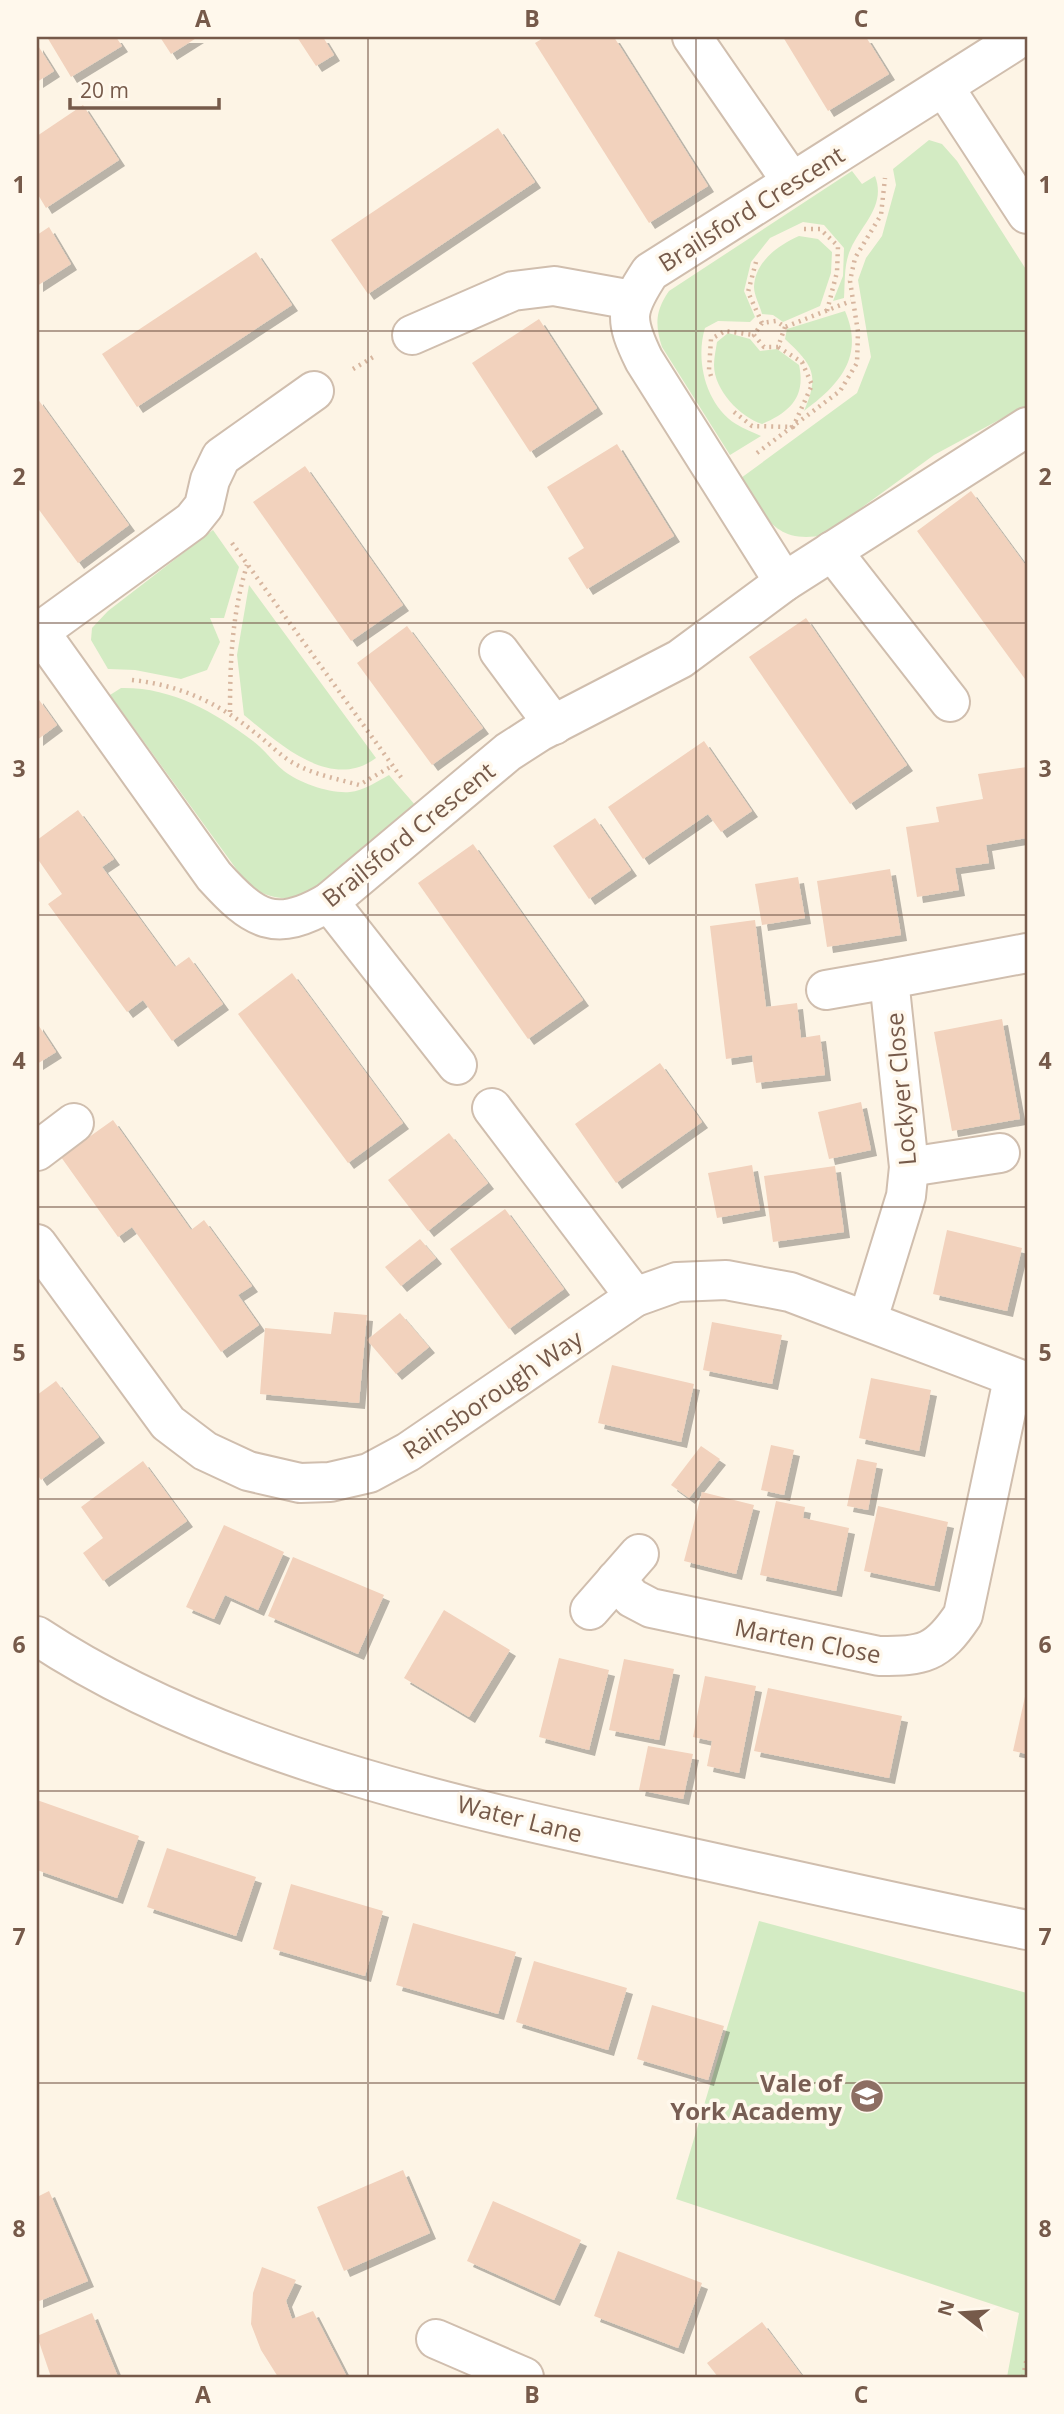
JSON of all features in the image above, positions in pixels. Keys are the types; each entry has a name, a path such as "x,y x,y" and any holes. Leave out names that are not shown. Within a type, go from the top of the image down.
{"street":[{"path":"692,37 792,182"},
{"name":"Brailsford Crescent","path":"632,300 650,271 1012,43"},
{"path":"944,87 1027,214"},
{"path":"412,335 513,291 554,286 632,300 630,331 640,350 784,582"},
{"path":"204,506 209,480 221,457 314,391"},
{"name":"Brailsford Crescent","path":"204,506 192,521 38,630 214,876 239,904 265,919 302,918 329,902 508,752 680,659 784,582 1027,427"},
{"path":"832,551 950,702"},
{"path":"499,651 554,725"},
{"path":"329,902 457,1065"},
{"name":"Lockyer Close","path":"826,990 1027,953"},
{"name":"Lockyer Close","path":"868,1320 906,1196 909,1167 889,979"},
{"path":"492,1108 635,1297"},
{"path":"37,1151 74,1123"},
{"path":"909,1167 1000,1153"},
{"name":"Rainsborough Way","path":"37,1244 168,1423 205,1451 248,1471 300,1483 330,1482 369,1473 408,1452 635,1297 677,1282 726,1280 790,1292 1020,1381"},
{"name":"Marten Close","path":"590,1610 628,1567 632,1598 651,1608 878,1656 914,1656 945,1642 963,1615 1020,1381"},
{"name":"Water Lane","path":"37,1636 81,1665 195,1718 355,1774 546,1827 1027,1930"},
{"path":"436,2339 524,2377"}],"path":[{"path":"720,478 840,391 858,363 858,332 851,301 850,281 855,258 881,215 886,171 867,136"},
{"path":"800,229 820,229 838,246 837,272 827,311"},
{"path":"762,323 748,292 752,267 763,252"},
{"path":"778,347 785,327 851,301"},
{"path":"754,335 762,323 776,321 785,327"},
{"path":"714,382 709,370 712,339 724,331 754,335 764,347 778,347 803,362 812,385 793,427"},
{"path":"314,391 412,335"},
{"path":"723,405 752,426 793,427"},
{"path":"204,506 391,766 432,816"},
{"path":"230,712 234,621 247,565"},
{"path":"86,696 121,679 167,684 230,712 295,765 359,785 391,766"},
{"path":"1023,2377 1027,2357"}],"green space":[{"path":"929,140 942,144 957,161 1027,271 1027,405 934,455 824,535 793,536 772,524 741,478 857,393 871,357 858,280 866,258 882,236 896,185 893,169"},
{"path":"852,171 862,184 875,176 878,187 875,207 849,253 845,269 844,298 833,301 843,276 844,248 824,225 803,222 770,238 751,262 744,291 755,317 750,322 718,321 705,328 701,354 710,394 726,416 739,426 761,436 730,455 662,347 657,325 661,305 669,291"},
{"path":"799,236 818,239 832,252 831,273 820,306 783,322 773,315 762,314 754,290 755,278 769,255"},
{"path":"845,311 852,342 850,356 838,380 804,411 812,388 811,371 802,356 785,339 787,329"},
{"path":"728,333 750,339 760,351 777,349 799,365 800,386 794,402 781,414 762,424 737,409 718,384 714,365 717,342"},
{"path":"213,530 239,567 224,618 210,618 220,642 207,670 181,679 135,670 108,669 91,640 92,628 108,611"},
{"path":"249,585 376,758 359,767 341,770 323,767 289,750 244,715 237,655"},
{"path":"121,688 174,696 207,711 253,741 284,771 306,783 334,791 350,792 365,788 389,775 416,806 301,899 264,894 245,881 110,695"},
{"name":"Vale of York Academy","path":"759,1921 1027,1993 1027,2377 1007,2377 1019,2313 676,2199"}],"building":[{"path":"47,37 116,37 122,46 71,77"},
{"path":"160,37 198,37 171,54"},
{"path":"297,37 323,37 334,55 316,66"},
{"path":"545,37 614,37 708,186 649,223 535,43"},
{"path":"783,37 866,37 889,74 828,111"},
{"path":"37,44 54,71 37,82"},
{"path":"83,105 119,160 46,208 37,193 37,136"},
{"path":"498,128 535,182 368,294 331,240"},
{"path":"49,227 71,264 37,286 37,235"},
{"path":"256,252 292,305 137,407 102,354"},
{"path":"539,319 597,408 530,452 472,363"},
{"path":"37,398 129,525 78,563 37,507"},
{"path":"617,444 674,536 587,589 568,558 584,548 547,487"},
{"path":"305,466 403,605 351,641 253,502"},
{"path":"971,491 1027,567 1025,679 917,531"},
{"path":"806,618 907,765 850,804 749,657"},
{"path":"407,626 483,728 432,765 357,663"},
{"path":"37,697 57,725 37,740"},
{"path":"704,741 752,811 721,832 708,814 643,859 608,807"},
{"path":"1027,767 1027,838 986,845 989,863 955,868 959,890 917,897 906,827 939,822 936,807 983,799 978,774"},
{"path":"78,810 114,859 102,867 175,967 189,957 223,1004 172,1041 143,1000 127,1012 48,904 62,894 37,858 37,840"},
{"path":"595,818 631,870 589,899 553,846"},
{"path":"473,844 583,1000 528,1039 418,883"},
{"path":"890,869 901,935 827,947 817,881"},
{"path":"798,877 805,918 762,925 755,884"},
{"path":"755,920 766,1007 797,1003 801,1038 820,1035 825,1075 756,1083 752,1055 726,1059 710,926"},
{"path":"292,973 403,1123 348,1163 238,1014"},
{"path":"1002,1019 1020,1119 952,1131 934,1032"},
{"path":"37,1023 56,1052 37,1064"},
{"path":"660,1063 702,1122 616,1183 575,1124"},
{"path":"861,1102 871,1150 829,1159 818,1112"},
{"path":"113,1120 191,1230 204,1220 252,1286 238,1295 259,1325 221,1352 132,1227 118,1237 61,1157"},
{"path":"449,1133 488,1183 428,1231 388,1180"},
{"path":"752,1165 760,1210 717,1218 708,1173"},
{"path":"835,1166 844,1232 773,1242 764,1176"},
{"path":"505,1209 564,1289 509,1329 450,1249"},
{"path":"947,1230 1022,1248 1007,1311 933,1294"},
{"path":"420,1239 436,1258 401,1286 385,1267"},
{"path":"334,1312 367,1315 359,1403 260,1394 265,1328 331,1334"},
{"path":"400,1313 429,1347 396,1374 367,1340"},
{"path":"712,1322 782,1335 772,1384 703,1370"},
{"path":"612,1365 694,1384 681,1442 598,1423"},
{"path":"871,1378 931,1390 919,1451 859,1438"},
{"path":"56,1381 99,1437 41,1480 37,1474 37,1395"},
{"path":"771,1445 794,1450 784,1495 761,1490"},
{"path":"701,1446 720,1459 689,1498 671,1485"},
{"path":"857,1459 877,1463 868,1510 847,1506"},
{"path":"143,1461 187,1521 103,1581 83,1553 103,1538 81,1507"},
{"path":"702,1492 754,1505 736,1574 684,1561"},
{"path":"776,1501 805,1507 803,1518 849,1528 836,1591 760,1575"},
{"path":"878,1506 948,1522 934,1586 864,1571"},
{"path":"224,1525 284,1552 258,1610 225,1595 214,1619 186,1607"},
{"path":"293,1557 384,1595 358,1654 268,1616"},
{"path":"444,1610 510,1650 469,1717 404,1678"},
{"path":"559,1658 609,1670 589,1750 539,1737"},
{"path":"624,1659 674,1669 659,1740 609,1730"},
{"path":"705,1676 756,1686 739,1773 707,1766 712,1741 693,1737"},
{"path":"768,1688 902,1716 889,1778 754,1751"},
{"path":"1027,1693 1027,1754 1013,1751"},
{"path":"648,1746 693,1754 683,1799 639,1790"},
{"path":"37,1800 139,1836 117,1898 37,1870"},
{"path":"167,1848 256,1877 236,1936 147,1907"},
{"path":"291,1884 383,1911 365,1976 273,1949"},
{"path":"413,1923 516,1952 498,2014 396,1985"},
{"path":"534,1961 627,1988 608,2050 516,2022"},
{"path":"652,2005 724,2026 708,2080 637,2059"},
{"path":"403,2170 430,2233 344,2271 317,2207"},
{"path":"49,2191 88,2281 37,2302 37,2197"},
{"path":"493,2201 581,2240 554,2300 467,2261"},
{"path":"618,2251 702,2283 678,2348 594,2316"},
{"path":"262,2267 296,2280 286,2301 292,2319 313,2311 347,2377 278,2377 261,2350 251,2324 253,2293"},
{"path":"92,2313 118,2377 51,2377 37,2336"},
{"path":"762,2322 803,2377 718,2377 707,2363"}],"place":[{"name":"Vale of York Academy","path":"867,2096"}]}
